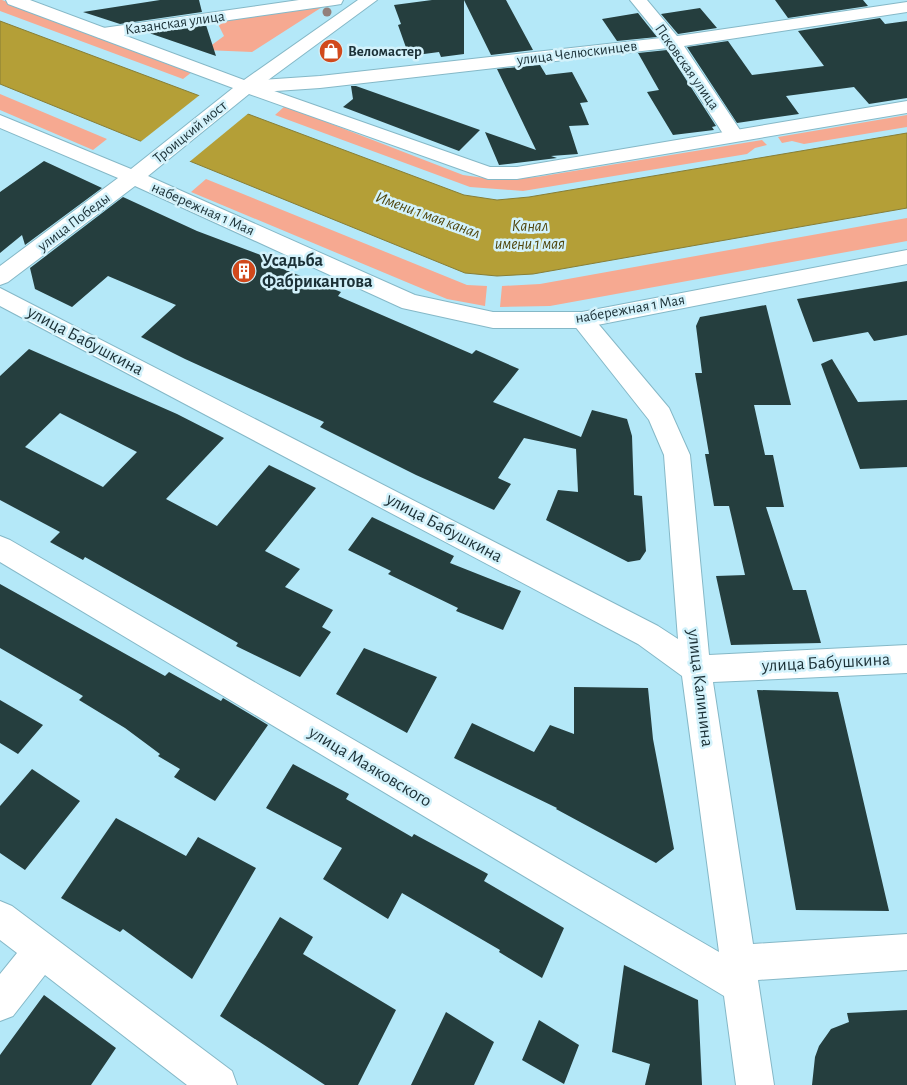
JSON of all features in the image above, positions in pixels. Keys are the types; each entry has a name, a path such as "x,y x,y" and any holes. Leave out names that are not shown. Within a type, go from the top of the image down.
{"street":[{"path":"14,0 103,33 239,92 488,173 517,173 907,107"},
{"name":"Казанская улица","path":"103,33 335,0"},
{"name":"Троицкий мост","path":"141,172 239,92 369,0"},
{"name":"Псковская улица","path":"638,0 673,42 734,136"},
{"name":"улица Челюскинцев","path":"239,92 673,42 907,8"},
{"name":"набережная 1 Мая","path":"0,121 141,172 410,302 493,320 582,320 907,257"},
{"name":"улица Победы","path":"0,277 141,172"},
{"name":"улица Бабушкина","path":"0,296 648,635 696,669 907,659"},
{"name":"улица Калинина","path":"582,320 660,415 677,455 696,669 755,1085"},
{"name":"улица Маяковского","path":"0,548 739,974"},
{"path":"0,918 218,1085"},
{"path":"0,1002 42,950"},
{"path":"739,974 907,952"}],"shaded area":[{"path":"0,0 192,72 183,79 0,11"},
{"path":"330,2 252,52 205,50 224,36 216,20"},
{"path":"0,94 107,139 93,150 0,110"},
{"path":"285,106 463,175 498,180 537,177 762,140 767,145 755,148 747,154 523,191 470,187 275,115"},
{"path":"907,115 907,127 804,144 792,141 782,143 778,137"},
{"path":"206,179 467,285 487,286 485,306 447,299 191,192"},
{"path":"907,218 907,241 550,306 500,307 502,286 540,284"}],"water":[{"name":"Канал имени 1 мая","path":"0,21 464,195 497,200 529,197 907,133 907,208 533,274 497,276 465,273 0,84"}],"pier":[{"path":"201,94 250,112 188,163 139,143"}],"building":[{"path":"160,0 199,0 202,12 120,24 83,12"},
{"path":"432,0 464,0 464,54 441,57 439,52 409,56 398,25 401,24 394,5"},
{"path":"464,0 506,0 533,50 491,55"},
{"path":"775,0 863,0 868,6 788,18"},
{"path":"700,8 717,28 678,34 661,14"},
{"path":"638,13 657,37 617,41 602,19"},
{"path":"880,18 885,24 907,21 907,98 869,104 854,87 786,96 799,114 737,123 687,47 728,41 752,75 824,66 798,31"},
{"path":"206,25 216,56 149,33"},
{"path":"667,50 716,126 712,127 714,130 673,135 647,92 659,90 638,53"},
{"path":"540,65 546,75 572,72 588,102 580,103 589,125 569,126 578,154 551,156 557,158 499,165 485,132 536,150 497,69"},
{"path":"351,86 356,86 480,130 459,151 343,107 353,99"},
{"path":"44,161 102,188 25,245 22,235 0,253 0,192"},
{"path":"123,197 197,231 282,263 278,267 341,292 338,296 472,354 476,350 519,369 493,402 581,437 592,410 627,419 632,436 634,495 642,496 646,551 640,560 628,562 546,520 558,490 578,492 576,449 524,438 498,478 511,484 494,510 416,475 320,427 324,422 141,337 176,305 108,276 72,307 35,289 30,268"},
{"path":"907,281 907,335 874,341 868,332 813,342 797,299"},
{"path":"766,305 791,405 754,405 765,455 773,455 784,507 766,507 793,590 806,590 821,643 731,645 716,576 745,575 729,506 714,506 705,454 709,454 695,373 702,373 696,326 700,317"},
{"path":"29,349 177,414 224,438 166,499 217,526 269,465 316,488 265,551 300,569 285,587 333,610 322,627 331,632 300,677 236,646 238,643 85,557 83,560 50,542 60,532 0,500 0,376","holes":["60,413 137,452 103,487 25,447"]},
{"path":"832,359 858,402 907,400 907,467 860,469 821,364"},
{"path":"372,517 454,556 450,563 521,591 503,630 456,611 458,608 388,574 391,571 348,550"},
{"path":"0,584 165,676 169,672 221,701 223,698 268,725 215,801 174,777 180,769 158,756 160,754 125,728 79,700 83,696 0,648"},
{"path":"364,648 437,677 407,733 336,694"},
{"path":"574,687 648,688 653,739 674,849 656,863 557,808 454,758 472,723 534,752 550,725 574,734"},
{"path":"757,690 838,692 889,911 796,910"},
{"path":"0,700 43,725 18,754 0,743"},
{"path":"293,764 349,794 346,799 412,837 414,834 488,874 484,881 564,928 542,978 499,952 500,950 402,893 388,919 323,879 342,848 266,808"},
{"path":"32,769 80,801 25,870 0,853 0,806"},
{"path":"116,818 186,856 198,837 256,868 192,979 123,929 120,932 61,898"},
{"path":"280,917 313,937 303,954 396,1010 358,1085 325,1085 220,1016"},
{"path":"624,965 698,1000 702,1085 645,1085 650,1064 612,1052"},
{"path":"44,995 116,1048 91,1085 0,1085 0,1055"},
{"path":"907,1010 907,1085 812,1085 815,1057 819,1046 831,1029 849,1022 847,1013"},
{"path":"446,1012 494,1042 474,1085 411,1085"},
{"path":"539,1020 579,1045 564,1084 522,1060"}],"place":[{"name":"Веломастер","path":"331,51"},
{"name":"Усадьба Фабрикантова","path":"244,271"}],"water label":[{"name":"Имени 1 мая канал","path":"428,215"}]}
